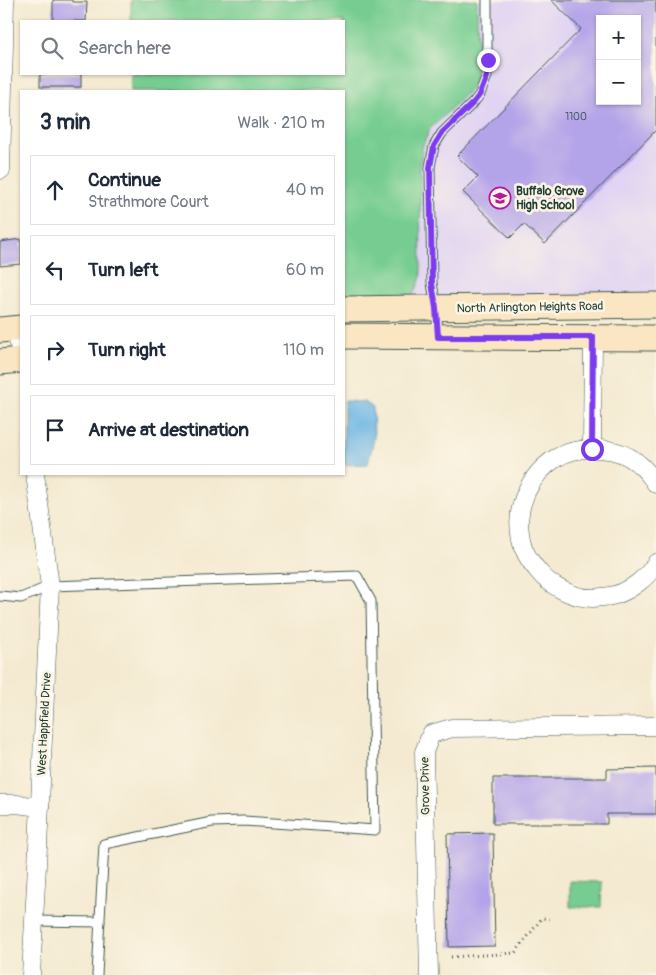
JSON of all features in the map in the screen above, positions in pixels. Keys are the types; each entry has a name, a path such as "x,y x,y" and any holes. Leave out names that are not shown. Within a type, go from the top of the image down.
{"main road":[{"name":"North Arlington Heights Road","path":"345,309 656,305"},
{"path":"345,336 656,338"},
{"path":"0,362 20,360"}],"street":[{"path":"1,170 5,0"},
{"path":"13,329 20,356"},
{"path":"592,449 593,337"},
{"path":"656,484 649,472 629,457 605,449 580,449 557,457 538,472 525,492 519,516 521,540 530,562 546,581 566,593 590,598 615,595 638,584 656,563"},
{"name":"West Happfield Drive","path":"31,975 50,586 36,475"},
{"name":"Grove Drive","path":"429,975 424,752 431,734 452,728 656,726"},
{"path":"0,804 40,807"}],"lane":[{"path":"438,337 432,283 430,167 434,146 442,133 474,102 480,94 487,76 487,0"},
{"path":"0,596 21,598 50,586 357,576 372,601 375,830 244,821 212,822 104,844 97,975"},
{"path":"34,921 100,922"}],"path":[{"path":"451,957 515,952 542,918 548,919"}],"shaded area":[{"name":"Buffalo Grove High School","path":"131,0 656,0 656,295 345,300 345,90 131,90 131,75 345,75 345,20 131,20"}],"green space":[{"path":"131,0 477,0 478,56 476,75 471,88 430,129 423,145 420,163 421,277 416,290 409,299 345,300 345,90 131,90 131,75 345,75 345,20 131,20"},
{"path":"570,881 602,882 601,907 570,907"}],"water":[{"path":"345,401 365,402 373,408 374,439 368,464 345,465"}],"building":[{"path":"53,0 87,2 86,20 53,20"},
{"name":"Buffalo Grove High School","path":"551,0 656,0 656,130 545,244 524,224 510,238 463,192 478,177 457,156 581,29"},
{"path":"40,75 81,75 81,87 40,87"},
{"path":"20,239 20,264 0,266 0,242"},
{"path":"656,768 656,814 607,814 607,824 493,824 493,778 607,778 607,769"},
{"path":"493,833 495,946 449,947 447,834"}],"place":[{"name":"Buffalo Grove High School","path":"500,198"}],"route":[{"path":"488,60 487,76 480,94 442,133 434,146 430,167 432,283 438,337 593,337 592,449"}]}
